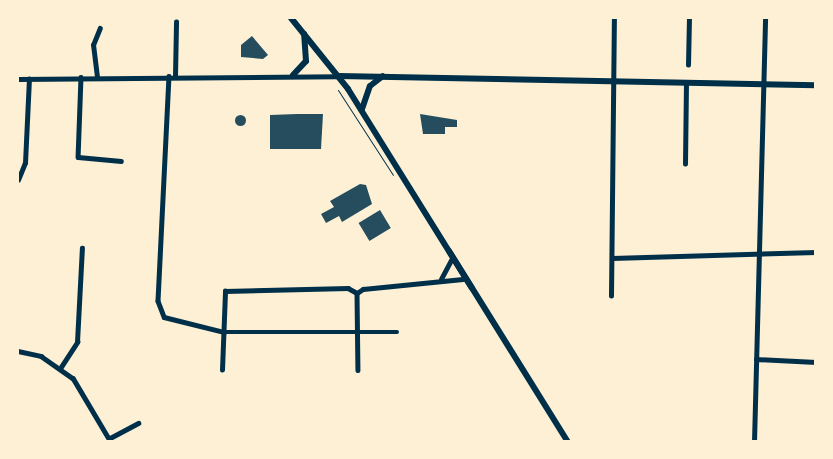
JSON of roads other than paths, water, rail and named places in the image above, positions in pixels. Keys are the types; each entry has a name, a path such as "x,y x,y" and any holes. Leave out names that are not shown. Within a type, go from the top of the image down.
{"main road":[{"path":"291,18 339,76 362,110 568,442"},
{"path":"293,75 306,61 304,33"},
{"path":"339,76 816,84"},
{"path":"362,110 370,86 383,76"},
{"path":"449,252 451,260 463,279 472,288"}],"street":[{"path":"611,296 615,81 614,18"},
{"path":"688,65 689,18"},
{"path":"754,442 765,83 765,18"},
{"path":"176,22 158,301 169,322 224,332 397,332"},
{"path":"97,77 93,45 100,28"},
{"path":"18,79 172,76 339,76"},
{"path":"81,77 78,157 121,161"},
{"path":"18,180 25,162 29,79"},
{"path":"685,164 686,83"},
{"path":"61,367 77,342 82,248"},
{"path":"612,258 816,252"},
{"path":"441,279 451,260"},
{"path":"357,293 363,289 396,289 441,279 463,279"},
{"path":"222,370 225,291 348,288 357,293"},
{"path":"357,293 358,370"},
{"path":"18,351 61,367 85,395 111,440 138,423"},
{"path":"756,360 816,362"}]}
